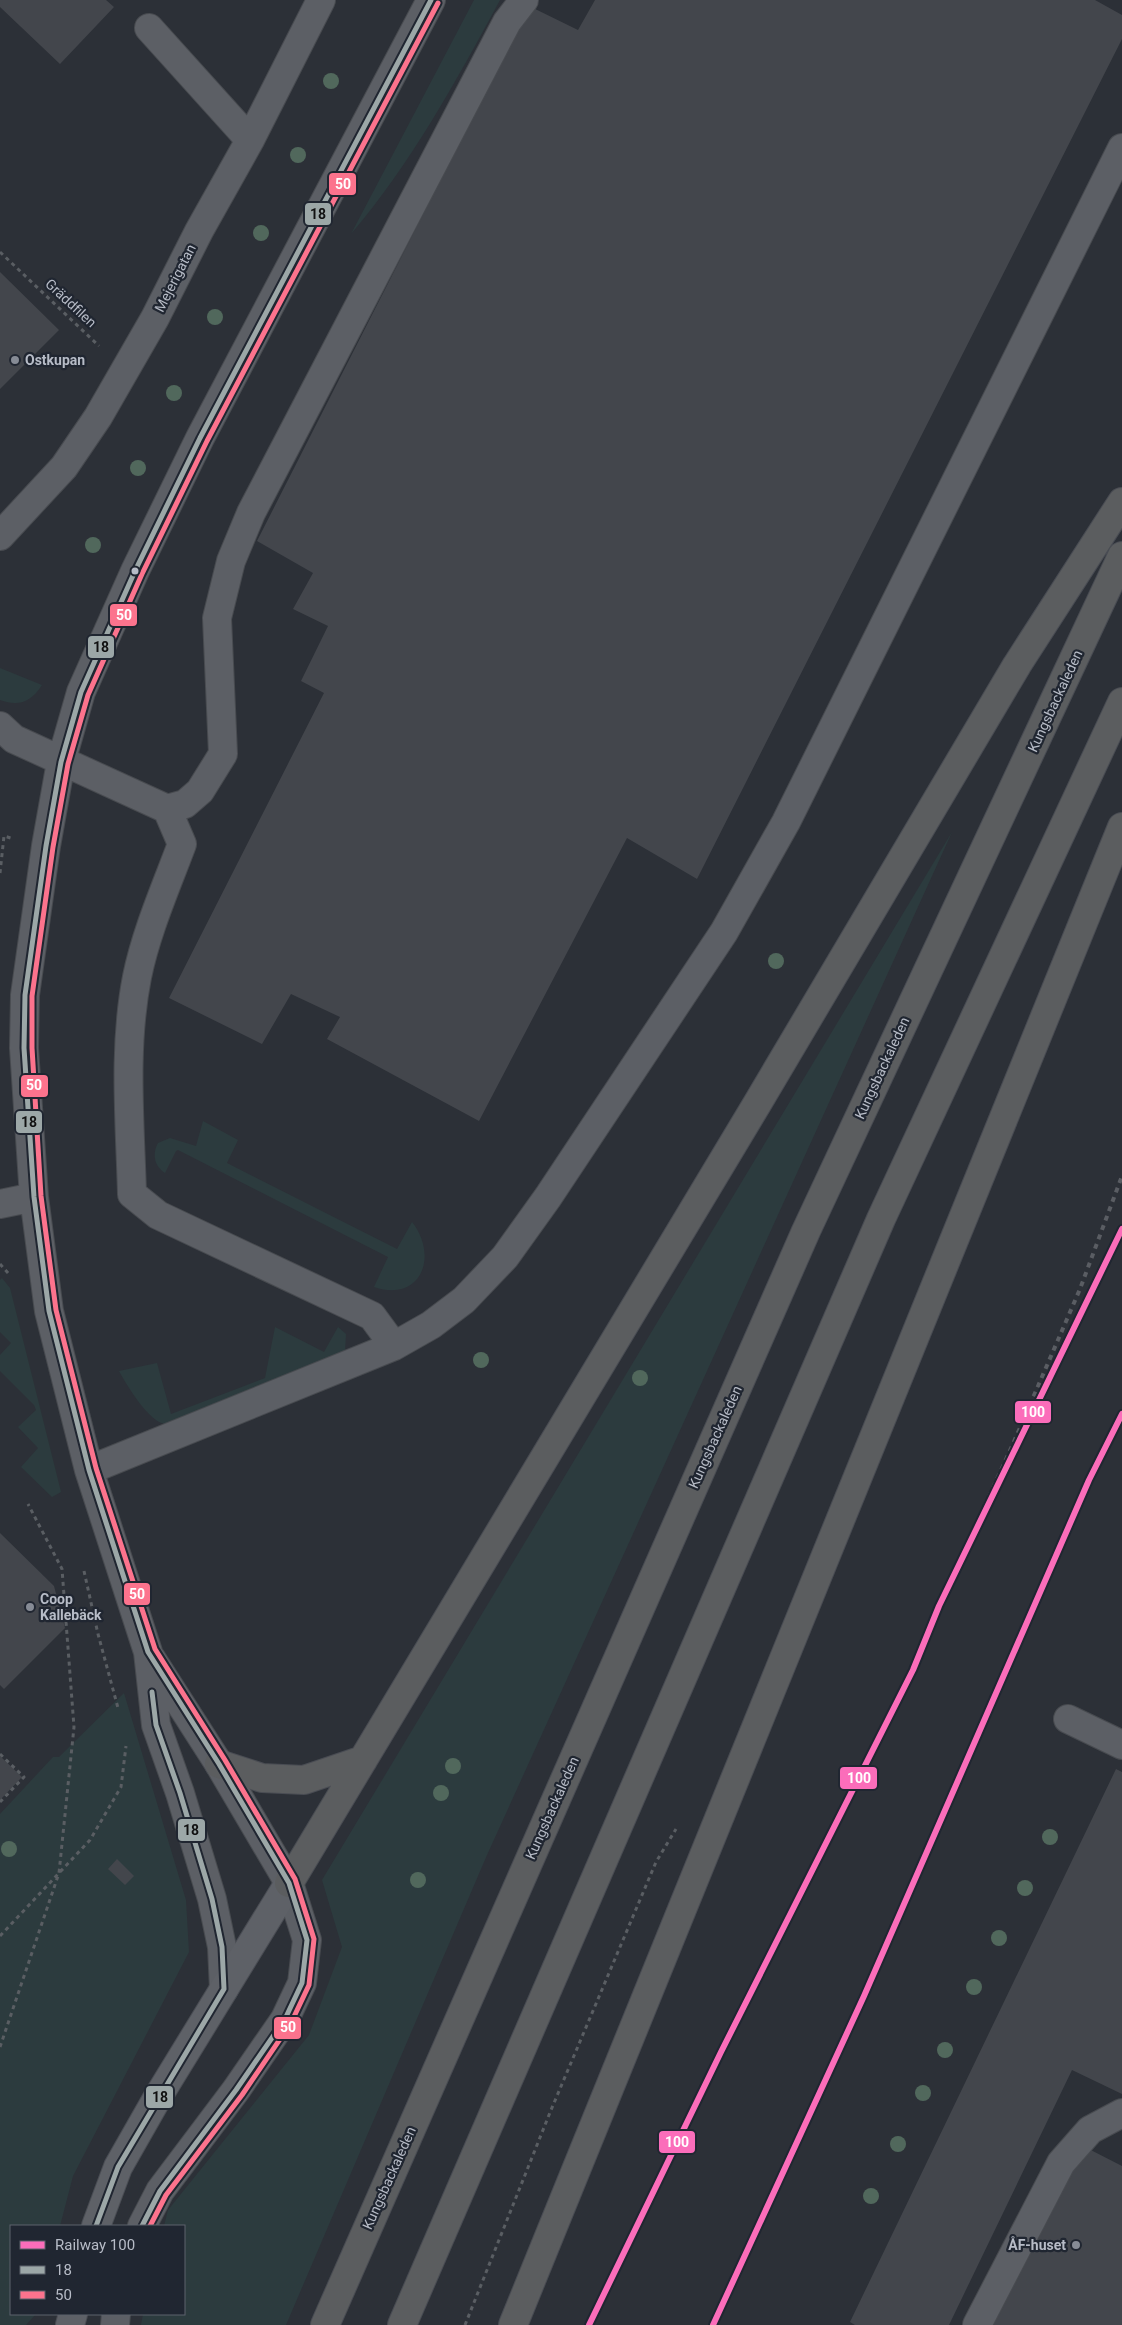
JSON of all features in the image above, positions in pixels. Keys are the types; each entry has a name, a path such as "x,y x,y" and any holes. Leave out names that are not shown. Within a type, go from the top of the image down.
{"highway":[{"path":"289,1883 757,1104 1017,666 1122,502"},
{"name":"Kungsbackaleden","path":"325,2325 806,1231 1122,556"},
{"path":"402,2325 881,1219 1122,702"},
{"path":"513,2325 1122,827"},
{"path":"219,1764 262,1778 304,1780 363,1760"}],"main road":[{"path":"96,2225 118,2167 224,1988 289,1883"}],"street":[{"name":"Mejerigatan","path":"0,536 64,467 126,371 199,231 250,140 321,0"},
{"path":"224,1988 222,1947 212,1899 180,1793 156,1725 148,1652 88,1470 49,1311 34,1197 24,1048 25,995 44,855 61,762 81,692 135,570 200,438 431,0"},
{"path":"0,726 14,739 61,762 167,808 185,804 200,791 223,754 217,618 231,561 251,513 507,22 524,0"},
{"path":"149,28 250,140"},
{"path":"88,1470 394,1346 431,1325 464,1300 505,1257 548,1196 724,932 786,822 1122,148"},
{"path":"167,808 182,844 154,918 137,976 129,1029 132,1194 158,1215 372,1316 394,1346"},
{"path":"0,1204 34,1197"},
{"path":"142,2225 160,2190 236,2090 285,2019 302,1983 307,1940 289,1883 219,1764 148,1652"},
{"path":"1068,1719 1122,1745"},
{"path":"977,2325 1061,2163 1090,2130 1122,2113"}],"path":[{"name":"Gräddfilen","path":"0,252 126,371"},
{"path":"0,1264 12,1278"},
{"path":"0,2047 59,1873 74,1727 62,1569 28,1504"},
{"path":"82,1562 98,1634 119,1711"},
{"path":"0,1936 90,1840 121,1787 127,1740"},
{"path":"0,1754 24,1777 0,1802"},
{"path":"465,2325 551,2110"}],"shaded area":[{"path":"474,0 500,0 413,151 351,234"},
{"path":"0,668 42,685 33,696 24,702 13,703 0,700"},
{"path":"952,832 487,1855 286,2325 141,2325 143,2315 185,2315 185,2225 164,2225 168,2210 309,2035 342,1947 322,1880"},
{"path":"203,1121 238,1140 227,1163 397,1249 412,1222 420,1235 424,1249 424,1262 421,1273 414,1282 404,1288 390,1290 374,1287 388,1257 178,1150 165,1173 161,1170 155,1160 155,1151 158,1143 170,1138 196,1146"},
{"path":"2,1278 10,1288 61,1492 52,1497 21,1467 38,1448 18,1427 36,1410 34,1405 0,1371 0,1355 11,1343 0,1332 0,1280"},
{"path":"275,1327 324,1352 338,1327 346,1334 345,1351 338,1357 168,1424 153,1418 146,1411 119,1371 157,1363 171,1414 265,1378"},
{"path":"124,1693 186,1900 189,1952 73,2176 60,2225 10,2225 10,2315 35,2315 26,2325 0,2325 0,1814 53,1757 59,1757"}],"building":[{"path":"0,0 106,0 114,7 60,64 0,7"},
{"path":"595,0 1095,0 1122,15 1122,39 697,879 627,838 479,1121 327,1039 340,1017 291,994 262,1044 169,998 324,693 301,681 328,626 293,609 313,573 257,541 529,6 578,30"},
{"name":"Ostkupan","path":"0,272 59,330 0,389"},
{"name":"Coop Kallebäck","path":"0,1533 54,1586 65,1628 4,1689 0,1685"},
{"path":"0,1756 22,1777 0,1800"},
{"path":"1116,1769 1122,1772 1122,2094 1072,2070 949,2325 855,2325 850,2322"},
{"path":"117,1859 134,1876 125,1885 108,1869"},
{"name":"ÅF-huset","path":"1079,2144 1122,2166 1122,2325 990,2325"}],"railway":[{"path":"939,1606 1013,1444 1080,1289 1122,1176"}],"rail line":[{"name":"100","path":"589,2325 721,2052 913,1670 939,1606 1122,1229"},
{"name":"100","path":"713,2325 864,1996 1089,1480 1122,1414"}],"transit line":[{"name":"18","path":"143,2225 160,2191 236,2090 285,2019 302,1983 307,1940 289,1883 219,1764 148,1652 89,1470 49,1311 34,1197 24,1048 25,995 46,846 61,762 81,692 135,571 200,438 431,0"},
{"name":"50","path":"151,2225 166,2195 242,2095 291,2023 309,1985 314,1939 295,1879 225,1760 155,1649 96,1468 56,1310 41,1196 32,1048 32,996 53,847 68,764 88,695 142,574 207,441 438,3"},
{"name":"18","path":"96,2225 118,2167 224,1989 222,1947 212,1899 180,1793 156,1725 152,1692"}],"place":[{"name":"Ostkupan","path":"15,360"},
{"name":"Coop Kallebäck","path":"30,1607"},
{"name":"ÅF-huset","path":"1076,2245"}]}
